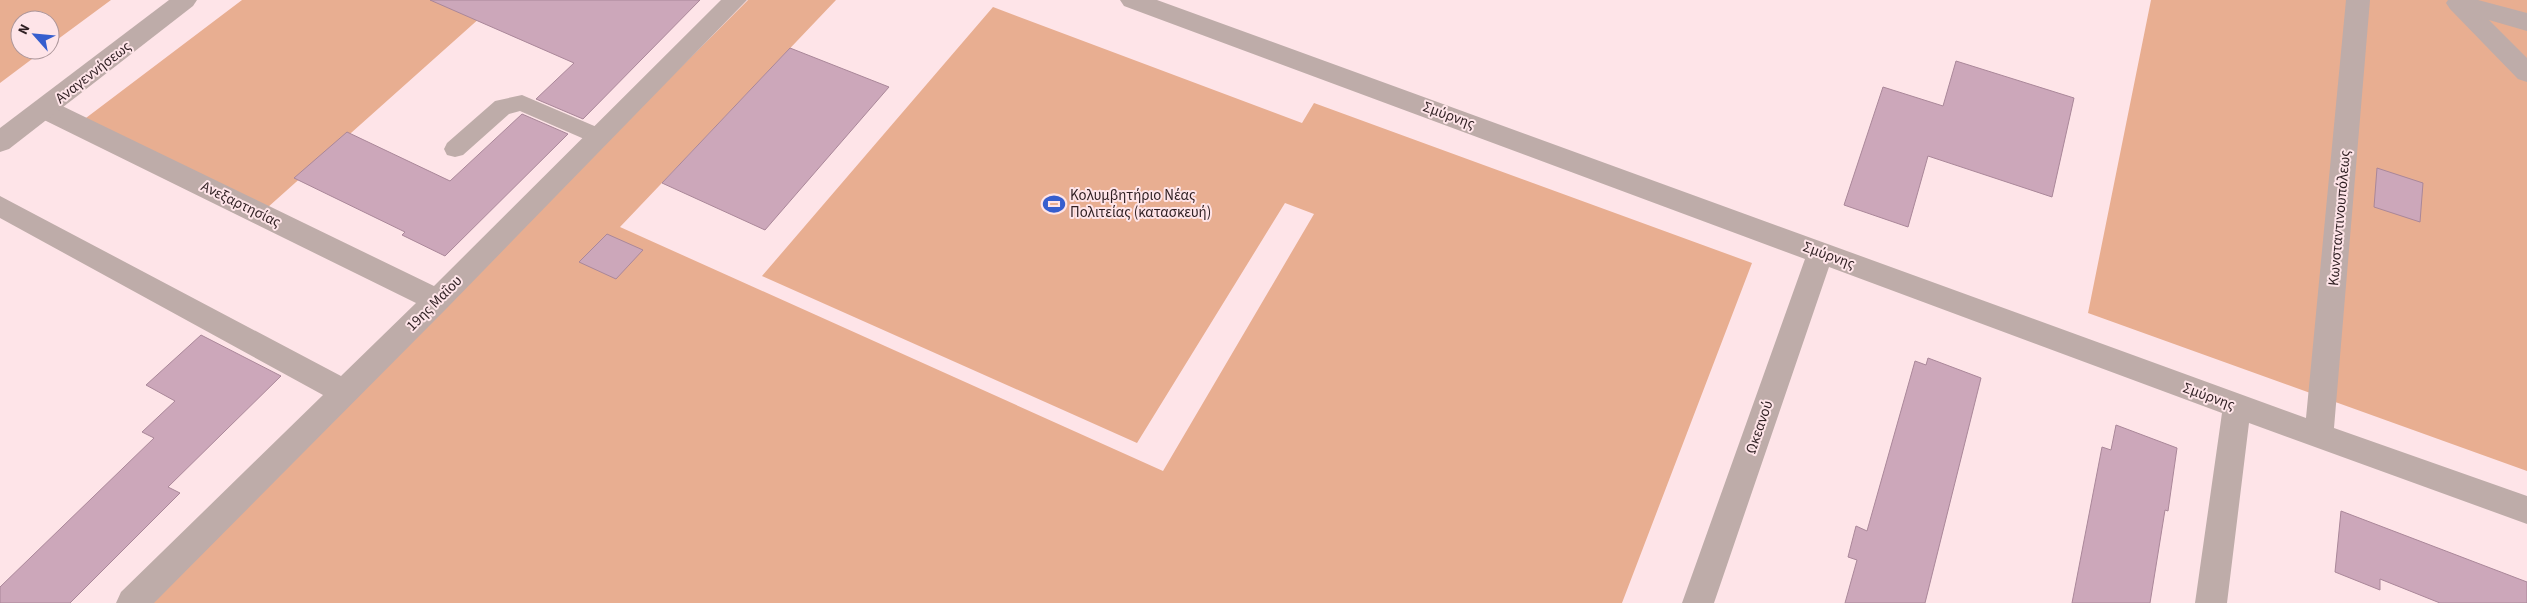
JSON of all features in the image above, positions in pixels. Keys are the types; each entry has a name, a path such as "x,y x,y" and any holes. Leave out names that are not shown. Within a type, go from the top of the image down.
{"street":[{"name":"Αναγεννήσεως","path":"0,142 185,0"},
{"name":"19ης Μαΐου","path":"132,603 735,0"},
{"name":"Σμύρνης","path":"1132,0 2237,406 2527,510"},
{"name":"Κωνσταντινουπόλεως","path":"2319,435 2358,0"},
{"path":"2453,1 2527,22"},
{"path":"2453,1 2527,73"},
{"name":"Ανεξαρτησίας","path":"45,109 437,300"},
{"path":"0,206 344,392"},
{"name":"Ωκεανού","path":"1698,603 1821,252"},
{"path":"2211,603 2237,406"}],"lane":[{"path":"455,149 503,107 522,103 598,137"}],"shaded area":[{"path":"0,0 111,0 60,38 60,10 10,10 10,60 31,60 0,83"},
{"path":"242,0 500,0 258,216 78,124"},
{"path":"748,0 836,0 620,227 1163,471 1314,214 1285,203 1137,443 762,276 993,7 1302,123 1314,103 1752,263 1622,603 146,603"},
{"path":"2151,0 2527,0 2527,471 2088,313"}],"building":[{"path":"430,0 700,0 583,119 536,99 574,63"},
{"path":"790,48 889,87 765,230 662,183"},
{"path":"1956,61 2074,98 2052,197 1928,156 1908,227 1844,205 1883,87 1943,106"},
{"path":"522,114 568,134 445,256 402,235 405,232 294,178 347,132 450,181"},
{"path":"2377,168 2423,183 2420,222 2374,207"},
{"path":"607,234 643,250 616,279 579,262"},
{"path":"201,335 281,376 168,487 180,493 70,603 0,603 0,587 154,438 142,432 175,401 146,385"},
{"path":"1928,358 1981,378 1925,603 1845,603 1857,560 1848,557 1856,526 1867,531 1915,361 1926,365"},
{"path":"2116,425 2177,448 2168,511 2165,510 2150,603 2072,603 2102,447 2111,450"},
{"path":"2341,511 2527,582 2527,603 2440,603 2380,579 2380,590 2335,572"}],"place":[{"name":"Κολυμβητήριο Νέας Πολιτείας (κατασκευή)","path":"1054,204"}]}
